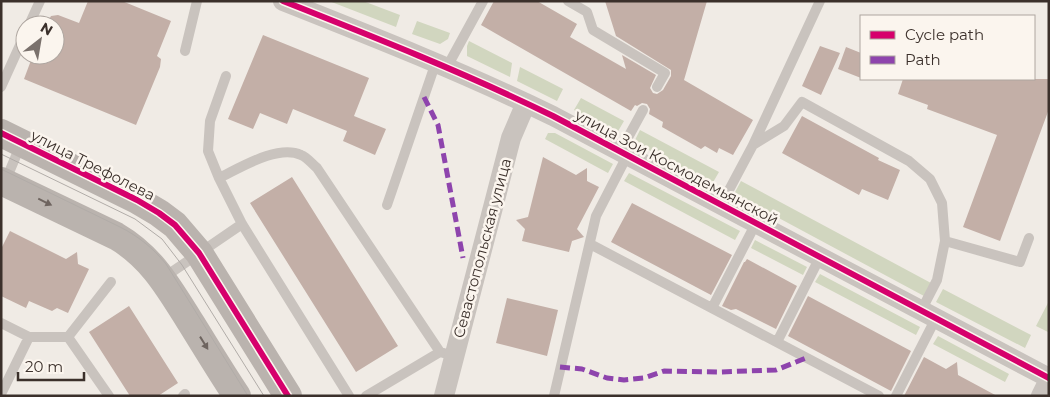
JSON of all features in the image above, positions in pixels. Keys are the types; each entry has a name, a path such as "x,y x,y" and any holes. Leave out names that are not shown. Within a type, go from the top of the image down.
{"street":[{"name":"улица Зои Космодемьянской","path":"283,1 442,64 526,103 1049,379"},
{"name":"Севастопольская улица","path":"444,396 447,354 511,138 526,103"},
{"name":"улица Трефолева","path":"11,138 137,200 159,213 174,225 199,253 288,396"},
{"path":"3,185 132,245 163,278 236,396"},
{"path":"1041,396 1049,379"}],"lane":[{"path":"34,15 40,1"},
{"path":"185,51 197,1"},
{"path":"387,205 442,64 483,1"},
{"path":"568,1 581,4 587,12 593,30 665,73 657,87"},
{"path":"721,205 753,145 820,1"},
{"path":"1,87 15,56"},
{"path":"226,76 210,121 208,151 242,224 349,396"},
{"path":"753,145 784,126 802,102 909,161 930,178 942,203 945,241 929,315 896,396"},
{"path":"554,396 596,216 644,110"},
{"path":"3,185 11,138"},
{"path":"219,178 268,155 285,152 301,155 317,168 447,354 366,396"},
{"path":"712,308 756,223"},
{"path":"163,278 242,224"},
{"path":"945,241 1020,262 1029,238"},
{"path":"590,244 880,396"},
{"path":"776,342 820,257"},
{"path":"68,337 111,282"},
{"path":"1,323 29,337 68,337"},
{"path":"1,394 29,337"},
{"path":"68,337 109,396"}],"green space":[{"path":"329,1 363,1 400,15 396,27"},
{"path":"417,21 450,33 448,39 440,44 412,34"},
{"path":"469,41 512,63 510,77 467,56"},
{"path":"520,67 563,89 557,101 517,81"},
{"path":"581,98 624,121 617,133 574,110"},
{"path":"640,130 719,172 712,184 634,142"},
{"path":"548,133 555,133 613,164 608,173 545,139"},
{"path":"629,173 740,231 735,240 624,181"},
{"path":"741,181 931,283 924,296 734,194"},
{"path":"755,240 807,267 803,275 751,248"},
{"path":"820,274 920,327 916,335 815,282"},
{"path":"943,289 1031,335 1025,348 936,302"},
{"path":"1049,301 1049,331 1048,332 1036,326"},
{"path":"938,336 1009,374 1005,382 933,344"}],"building":[{"path":"88,1 122,1 171,21 157,56 161,59 160,67 136,125 24,79 29,65 65,65 65,18 79,23"},
{"path":"494,1 537,1 577,24 570,37 626,69 622,55 656,75 650,88 653,93 657,94 663,90 671,76 671,70 616,36 605,1 707,1 684,80 753,120 733,155 719,148 717,153 705,146 701,149 662,127 663,122 649,114 650,109 647,104 635,105 631,111 481,25"},
{"path":"263,35 369,78 354,116 386,129 375,155 343,141 347,131 293,109 287,124 260,113 253,129 228,119"},
{"path":"820,46 840,53 821,95 802,86"},
{"path":"846,47 860,53 860,78 838,69"},
{"path":"1049,79 1049,109 1000,241 963,227 997,135 927,109 928,105 898,94 903,80"},
{"path":"802,116 879,158 878,160 900,170 888,200 862,189 859,195 782,153"},
{"path":"543,157 576,175 587,168 587,181 599,187 577,229 584,237 572,241 569,252 522,241 525,229 516,220 528,217"},
{"path":"292,177 398,346 356,372 250,203"},
{"path":"632,203 732,255 711,295 611,242"},
{"path":"10,231 66,259 77,252 78,264 89,269 68,313 57,308 52,311 29,301 26,308 1,296 1,249"},
{"path":"747,259 797,286 776,329 736,309 731,310 722,306"},
{"path":"808,296 911,351 891,391 788,336"},
{"path":"507,298 558,310 547,356 496,343"},
{"path":"129,306 178,383 158,396 130,396 89,332"},
{"path":"924,357 946,369 957,362 958,375 997,396 904,396"}],"tram line":[{"path":"1,154 135,219 162,239 182,265 264,396"},
{"path":"1,169 133,234 156,253 166,264 248,396"}],"marked path":[{"path":"424,97 438,125 463,258"},
{"path":"560,367 582,369 607,378 624,380 644,378 664,371 776,370 806,358"}],"cycle path":[{"path":"283,1 453,70 553,116 1049,378"},
{"path":"1,133 137,200 175,225 199,253 288,396"}]}
